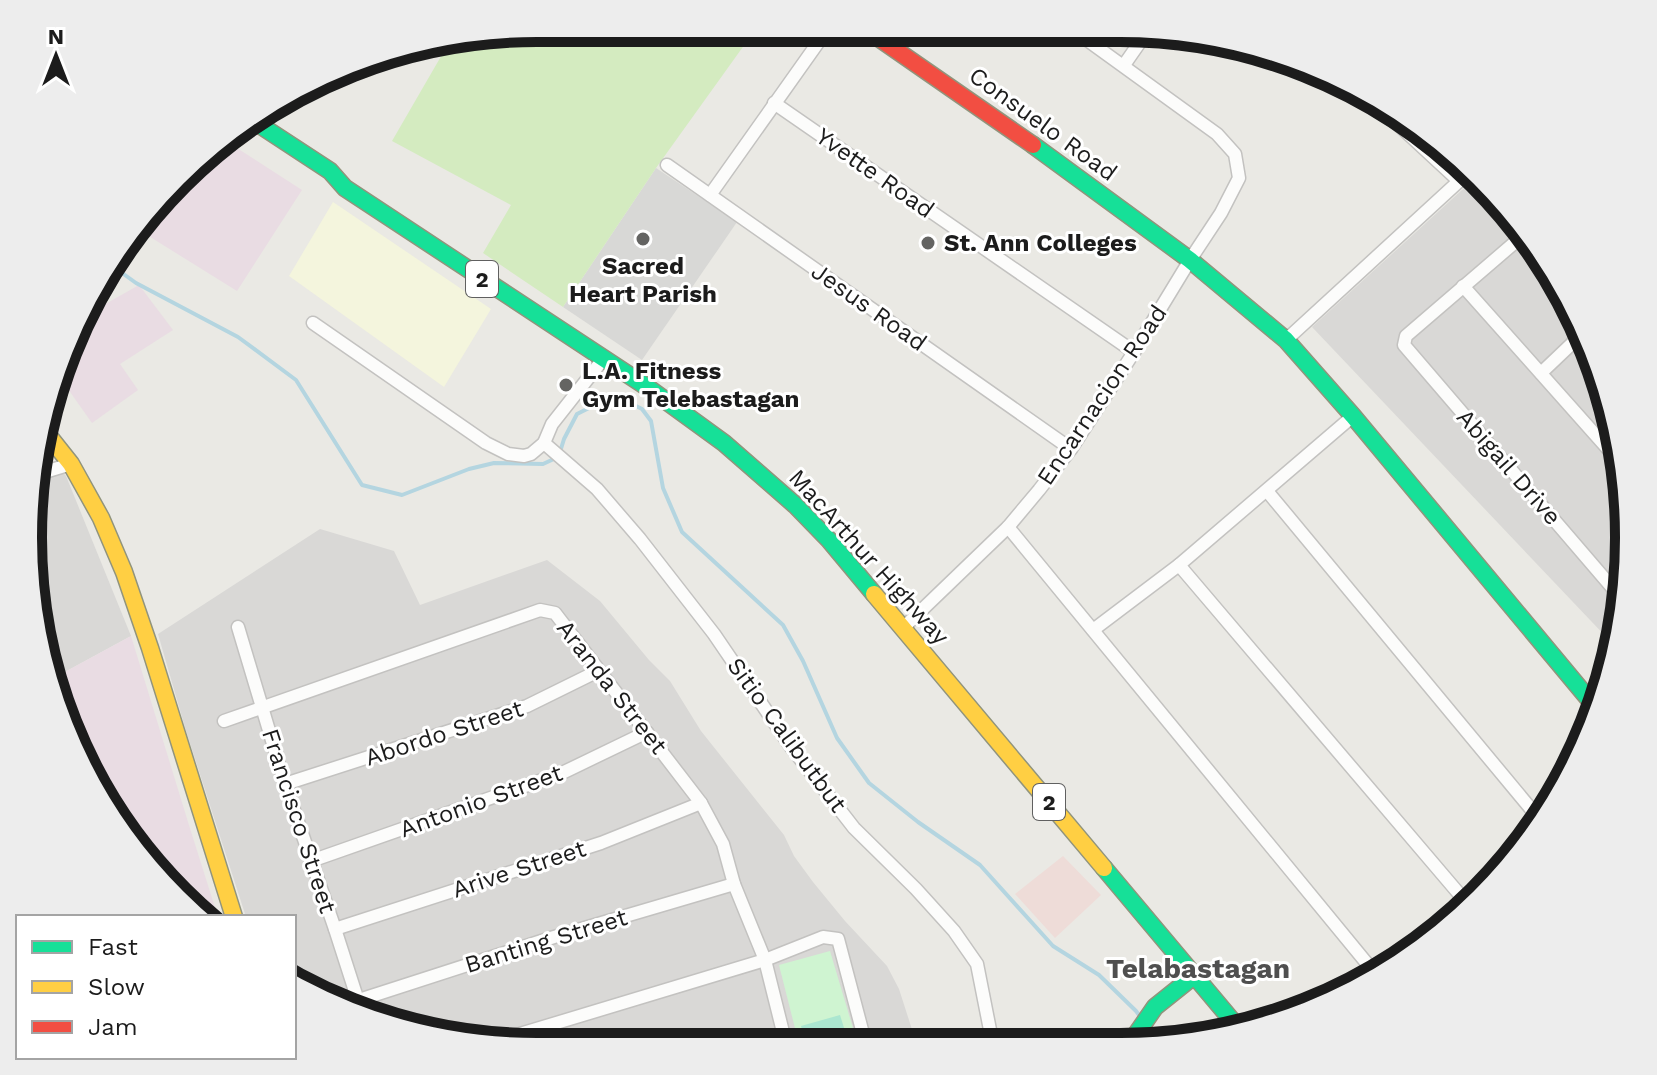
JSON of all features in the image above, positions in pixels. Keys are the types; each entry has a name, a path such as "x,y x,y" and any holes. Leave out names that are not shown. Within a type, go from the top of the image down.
{"main road":[{"name":"Consuelo Road","path":"884,42 1008,127 1190,260 1286,340 1588,699"},
{"name":"MacArthur Highway","path":"262,126 330,171 345,188 679,408 743,457 814,524 1231,1020"},
{"name":"MacArthur Highway","path":"249,135 325,186 345,188"},
{"path":"52,440 71,464 101,518 124,572 233,915"},
{"path":"1137,1032 1155,1007 1195,975"}],"street":[{"path":"710,195 818,42"},
{"path":"1091,42 1124,65 1140,43"},
{"name":"Encarnacion Road","path":"903,628 1008,527 1071,449 1221,213 1239,178 1235,154 1217,134 1124,65"},
{"name":"Yvette Road","path":"774,103 1134,352"},
{"path":"1418,142 1459,181"},
{"name":"Jesus Road","path":"667,165 1071,449"},
{"path":"1286,340 1461,179"},
{"path":"1516,241 1463,286 1606,447"},
{"name":"Abigail Drive","path":"1463,286 1406,336 1404,345 1612,588"},
{"path":"313,323 486,443 508,454 524,456 547,446 552,424 604,358"},
{"path":"1541,373 1574,341"},
{"path":"1093,630 1179,565 1353,416"},
{"name":"Sitio Calibutbut","path":"547,446 597,489 640,539 714,634 791,747 854,828 954,931 977,964 991,1033"},
{"path":"46,472 71,464"},
{"path":"1267,491 1532,811"},
{"path":"1008,527 1369,966"},
{"path":"1179,565 1461,896"},
{"name":"Aranda Street","path":"224,721 540,610 555,613 701,803 723,844 734,884 765,960 783,1033"},
{"name":"Francisco Street","path":"238,627 285,784 357,999"},
{"name":"Abordo Street","path":"285,784 527,706 598,671"},
{"name":"Antonio Street","path":"311,861 562,773 647,732"},
{"name":"Arive Street","path":"335,929 601,843 701,803"},
{"name":"Banting Street","path":"369,1004 554,937 734,884"},
{"path":"524,1033 765,960 823,937 838,939 863,1033"}],"shaded area":[{"path":"234,146 302,190 237,291 147,235 187,187"},
{"path":"656,168 737,222 642,360 563,307"},
{"path":"1468,185 1470,187 1513,236 1549,290 1589,378 1605,441 1614,505 1614,570 1605,635 1312,327"},
{"path":"333,202 491,309 444,387 289,276"},
{"path":"139,285 173,330 120,364 138,390 92,423 66,386 98,308"},
{"path":"49,456 66,476 131,636 61,674 46,602 43,570 43,505"},
{"path":"320,529 394,551 420,605 547,560 600,601 670,681 701,731 784,835 794,856 813,882 887,966 899,989 913,1033 505,1032 409,1016 378,1007 318,982 296,970 296,915 245,915 158,634"},
{"path":"131,636 217,915 165,864 126,813 93,757 61,674"},
{"path":"1063,856 1101,895 1055,938 1015,894"}],"green space":[{"path":"538,42 745,44 656,168 563,307 483,253 511,205 392,141 444,51 473,46"},
{"path":"830,951 854,1033 796,1033 779,965"},
{"path":"840,1015 846,1033 803,1033 801,1026"}],"waterway":[{"path":"120,271 238,337 296,380 362,485 402,495 469,469 494,463 543,464 556,458"},
{"path":"560,452 577,414 595,405 626,401 642,409 651,421 663,488 682,532 783,625 803,661 837,738 869,783 980,865 1053,946 1099,975 1142,1019"},
{"path":"1147,1026 1151,1032"}],"traffic: fast":[{"path":"262,126 330,171 345,188 647,387 724,443 795,505 874,594"},
{"path":"1033,145 1190,260 1286,340 1588,699"},
{"path":"1104,868 1231,1020"},
{"path":"1137,1032 1155,1007 1195,975"}],"traffic: slow":[{"path":"52,440 71,464 101,518 124,572 233,915"},
{"path":"874,594 1104,868"}],"traffic: jam":[{"path":"884,42 1033,145"}],"place":[{"name":"Sacred Heart Parish","path":"643,239"},
{"name":"St. Ann Colleges","path":"928,243"},
{"name":"L.A. Fitness Gym Telebastagan","path":"566,385"}],"district":[{"name":"Telabastagan","path":"1198,968"}]}
